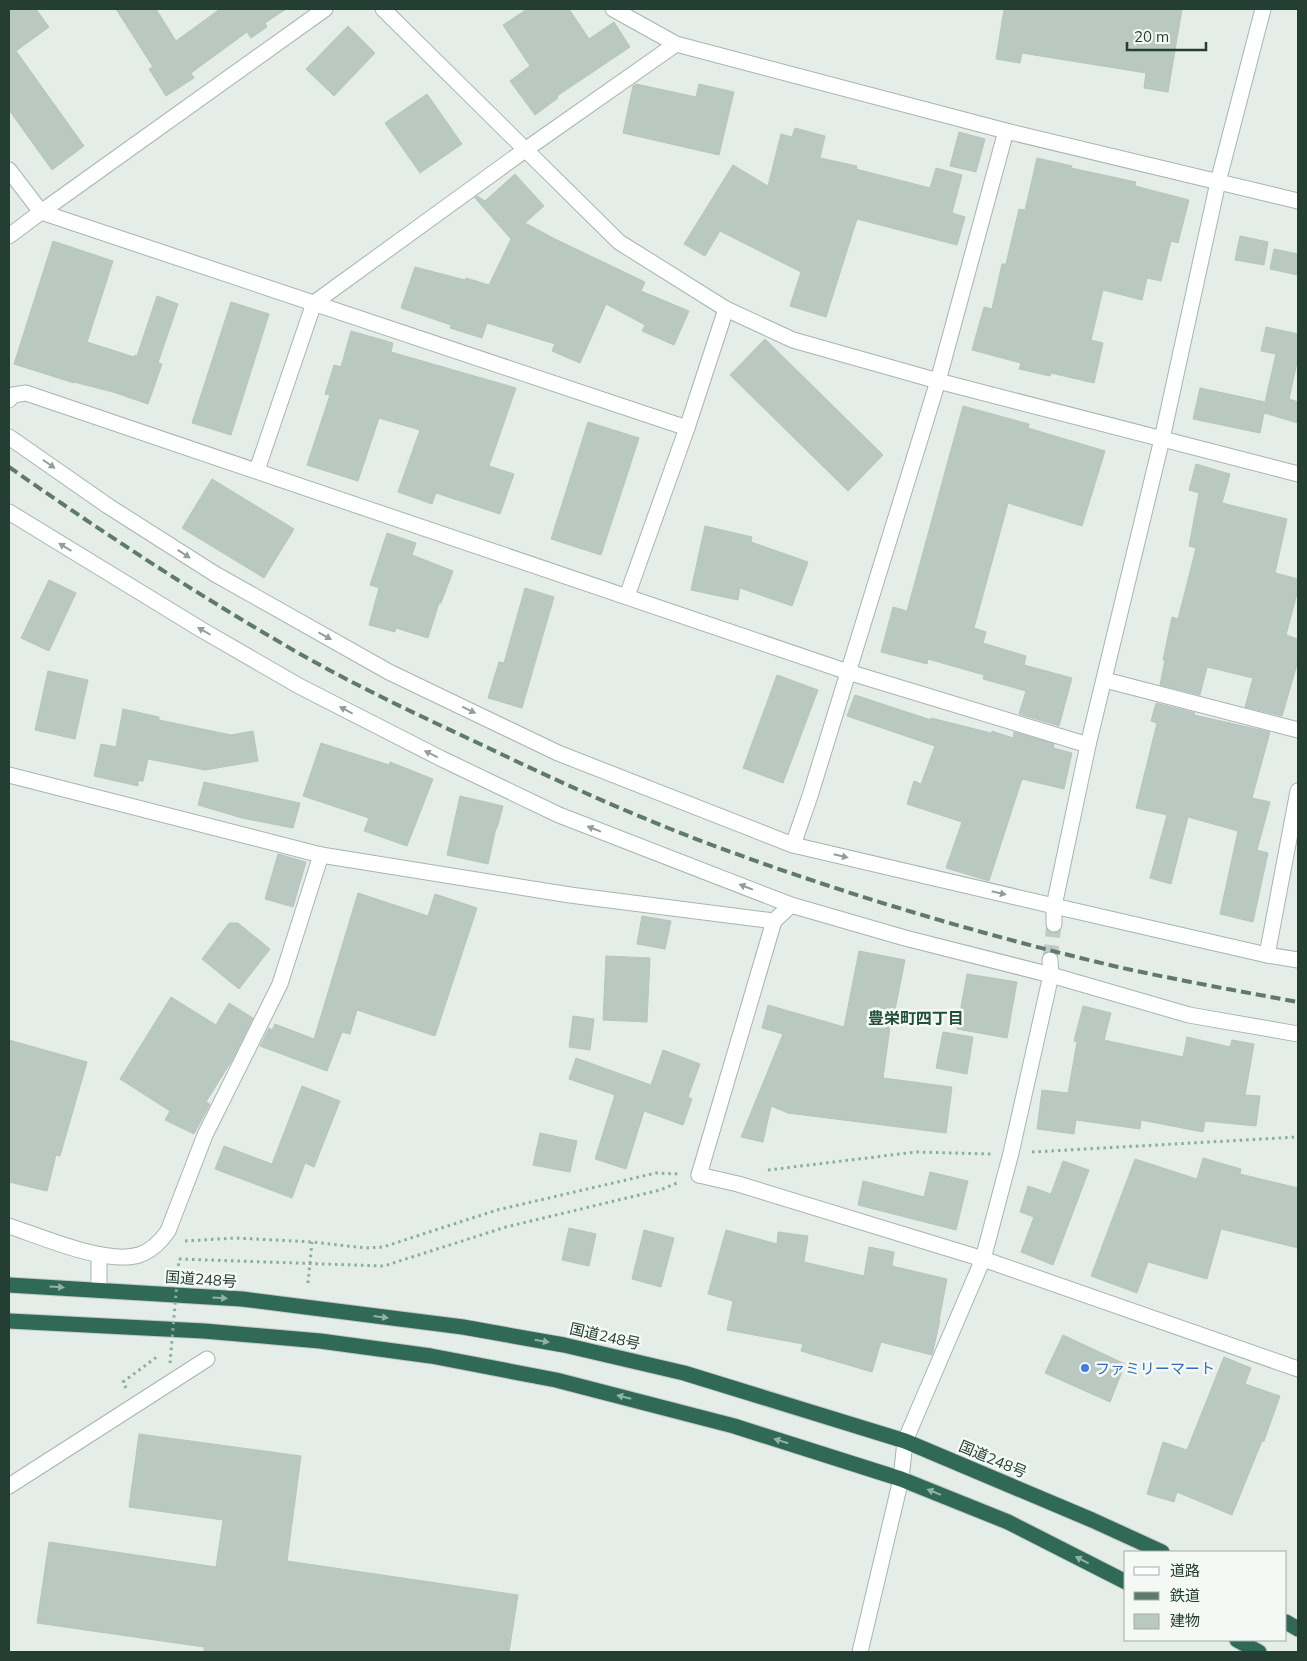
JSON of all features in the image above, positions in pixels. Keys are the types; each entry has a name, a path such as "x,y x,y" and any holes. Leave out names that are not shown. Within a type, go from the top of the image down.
{"highway":[{"name":"国道248号","path":"9,1285 99,1289 252,1301 463,1327 564,1345 684,1373 905,1441 1092,1520 1160,1551"},
{"path":"9,1321 204,1331 320,1342 431,1356 556,1380 734,1426 901,1479 1008,1522 1124,1581"},
{"path":"1287,1623 1298,1629"},
{"path":"1239,1641 1259,1652"}],"street":[{"path":"9,236 325,9"},
{"path":"383,9 619,242 726,309 793,340 938,381 1298,474"},
{"path":"613,9 676,44 1006,131 1298,201"},
{"path":"1054,924 1054,906 1088,745 1162,439 1218,182 1263,9"},
{"path":"257,470 314,302 676,44"},
{"path":"793,845 938,381 1006,131"},
{"path":"9,170 42,212 687,428"},
{"path":"627,596 687,428 726,309"},
{"path":"9,400 14,395 26,393 848,672 1088,745"},
{"path":"9,437 108,506 215,574 389,672 558,753 793,845 1267,955 1298,960"},
{"path":"9,512 202,630 300,686 389,733 560,815 791,905 905,938 1051,967 1189,1015 1298,1034"},
{"path":"1104,680 1298,730"},
{"path":"9,776 321,855 570,895 774,920"},
{"path":"1267,955 1298,791"},
{"path":"9,1226 99,1256 122,1258 140,1255 160,1242 168,1231 205,1135 280,984 321,855"},
{"path":"791,905 774,920 699,1175 738,1184 983,1259 1298,1369"},
{"path":"860,1652 901,1479 905,1441 983,1259 1011,1153 1051,967"},
{"path":"99,1256 99,1289"},
{"path":"9,1486 207,1359"}],"path":[{"path":"738,1184 752,1172 916,1152 1011,1153 1298,1137"},
{"path":"160,1242 236,1238 312,1242 366,1248 383,1247 497,1210 656,1173 699,1175"},
{"path":"170,1363 179,1259 310,1265 384,1266 506,1227 660,1190 699,1175"},
{"path":"308,1283 312,1242"},
{"path":"127,1390 122,1382 158,1356"}],"building":[{"path":"9,9 36,9 49,27 16,51 84,146 52,170 9,110"},
{"path":"116,9 156,9 176,41 220,9 286,9 265,23 267,27 251,38 247,32 191,73 194,78 166,96 149,69 153,67"},
{"path":"527,9 569,9 589,39 614,22 630,47 557,96 558,98 535,115 510,81 530,66 503,25"},
{"path":"1004,9 1182,9 1168,92 1144,88 1146,73 1022,53 1020,63 996,59"},
{"path":"348,26 375,53 334,96 306,69"},
{"path":"636,84 696,97 699,84 734,92 719,155 623,133 633,86"},
{"path":"427,94 462,144 420,173 385,123"},
{"path":"795,128 825,136 820,158 857,166 856,169 930,188 936,168 962,175 952,213 965,217 957,245 857,219 826,317 790,306 801,272 720,231 705,256 684,244 733,165 768,186 781,134 792,137"},
{"path":"959,132 985,139 976,172 950,166"},
{"path":"1037,158 1072,166 1071,168 1136,182 1135,186 1189,200 1178,243 1171,241 1161,281 1147,278 1142,300 1103,290 1091,340 1103,343 1094,383 1051,373 1050,376 1019,369 1021,363 972,350 984,307 992,309 1002,264 1006,264 1019,209 1025,210"},
{"path":"515,174 544,206 525,223 645,282 641,291 689,311 674,345 642,331 645,325 606,304 580,363 552,351 555,344 487,323 482,338 450,328 451,325 401,308 415,267 489,285 511,239 475,198 477,196 485,201"},
{"path":"1240,236 1268,242 1264,265 1235,260"},
{"path":"53,241 113,261 87,342 134,357 135,355 137,356 157,296 178,304 158,363 162,364 148,404 14,364"},
{"path":"1274,249 1298,254 1298,275 1270,269"},
{"path":"231,302 269,314 231,435 192,423"},
{"path":"1266,327 1298,334 1298,358 1289,399 1298,402 1298,423 1264,413 1260,433 1193,419 1200,388 1265,402 1276,354 1261,351"},
{"path":"351,331 393,343 391,352 516,388 489,466 514,474 500,514 436,493 432,504 398,492 420,430 379,418 358,481 307,465 330,395 325,394 334,365 341,367"},
{"path":"765,339 883,455 848,491 730,375"},
{"path":"963,406 1029,424 1028,428 1105,451 1082,526 1008,503 974,628 986,632 983,643 1026,656 1024,665 1072,678 1059,726 1019,714 1026,691 983,679 984,675 928,659 927,664 881,652 893,607 907,611"},
{"path":"588,422 639,438 601,555 551,539"},
{"path":"1196,464 1230,474 1222,503 1287,519 1275,573 1298,579 1298,590 1286,635 1298,639 1298,661 1282,716 1245,707 1253,678 1207,667 1200,695 1160,685 1172,617 1178,619 1196,548 1189,546 1199,493 1189,490"},
{"path":"212,479 294,529 264,578 182,528"},
{"path":"705,526 752,537 751,542 808,562 792,606 740,588 738,600 691,590"},
{"path":"387,533 416,543 412,555 453,571 441,603 439,603 428,638 396,628 395,632 369,625 379,588 370,585"},
{"path":"49,580 76,593 49,651 21,638"},
{"path":"525,588 554,597 522,708 488,698 499,662 504,663"},
{"path":"48,671 88,680 75,739 35,730"},
{"path":"777,675 818,690 783,783 743,768"},
{"path":"855,695 931,720 931,718 991,733 992,731 1013,738 1014,732 1054,744 1053,748 1072,753 1064,789 1022,779 989,881 946,868 962,822 907,804 914,781 921,784 935,746 847,716"},
{"path":"1156,703 1195,713 1194,715 1270,732 1252,798 1270,802 1257,850 1268,853 1253,922 1220,914 1238,831 1188,817 1171,884 1150,878 1167,815 1136,808 1157,723 1151,721"},
{"path":"123,709 159,717 159,720 231,735 253,731 258,761 205,770 148,759 143,781 138,781 138,786 94,776 101,744 116,747"},
{"path":"321,743 389,765 390,762 433,779 407,846 364,831 369,818 303,796"},
{"path":"204,782 300,803 293,828 242,818 198,805"},
{"path":"460,796 503,806 488,864 447,855"},
{"path":"278,854 306,862 293,907 265,899"},
{"path":"358,893 428,916 435,894 477,908 435,1036 357,1010 350,1034 342,1032 327,1071 260,1046 269,1028 272,1030 275,1024 314,1039"},
{"path":"642,916 671,921 665,949 637,944"},
{"path":"229,923 238,923 270,949 239,989 202,959"},
{"path":"859,951 905,960 893,1020 891,1020 883,1078 952,1087 946,1133 788,1113 771,1106 763,1142 741,1137 783,1034 762,1028 768,1005 844,1027"},
{"path":"606,956 650,958 647,1022 603,1020"},
{"path":"967,974 1017,982 1007,1038 957,1029"},
{"path":"171,997 216,1025 229,1003 253,1018 232,1060 206,1102 210,1104 194,1134 165,1120 170,1111 120,1079"},
{"path":"1083,1006 1111,1013 1104,1040 1183,1057 1187,1037 1230,1047 1232,1040 1254,1044 1245,1095 1260,1096 1256,1126 1205,1121 1203,1132 1141,1120 1140,1129 1076,1120 1074,1134 1037,1129 1042,1090 1068,1093 1077,1042 1074,1041"},
{"path":"573,1016 594,1019 590,1050 569,1047"},
{"path":"943,1032 973,1037 967,1074 936,1068"},
{"path":"9,1040 87,1062 60,1156 56,1155 47,1191 9,1182"},
{"path":"663,1050 700,1064 688,1097 692,1099 683,1125 644,1111 626,1169 595,1159 615,1095 569,1079 576,1058 651,1085"},
{"path":"302,1086 340,1101 314,1167 305,1163 292,1198 215,1169 224,1146 272,1164"},
{"path":"540,1133 577,1141 570,1172 533,1165"},
{"path":"1203,1158 1241,1169 1240,1174 1298,1188 1298,1248 1221,1229 1207,1279 1148,1262 1137,1293 1091,1276 1135,1159 1197,1179"},
{"path":"1063,1161 1089,1170 1053,1265 1021,1252 1034,1217 1020,1212 1028,1186 1051,1194"},
{"path":"930,1172 968,1181 956,1230 858,1205 863,1181 924,1197"},
{"path":"569,1228 596,1234 589,1266 562,1260"},
{"path":"644,1230 674,1238 661,1287 632,1279"},
{"path":"726,1230 777,1244 778,1232 808,1236 804,1262 864,1276 869,1247 894,1252 892,1266 947,1279 932,1355 881,1342 872,1372 801,1351 803,1344 727,1330 733,1301 708,1294"},
{"name":"ファミリーマート","path":"1063,1335 1125,1364 1110,1402 1045,1373"},
{"path":"1224,1357 1251,1368 1245,1384 1280,1396 1264,1441 1262,1441 1232,1515 1177,1492 1174,1502 1147,1494 1163,1442 1187,1450"},
{"path":"139,1434 301,1456 287,1561 518,1595 509,1652 204,1652 204,1647 37,1623 49,1542 216,1567 223,1520 129,1507"}],"tunnel":[{"path":"1050,960 1054,924"}],"railway":[{"path":"9,467 114,539 317,664 540,773 603,801 699,840 778,869 971,929 1118,967 1298,1002"}],"place":[{"name":"ファミリーマート","path":"1085,1368"}],"district":[{"name":"豊栄町四丁目","path":"916,1018"}]}
